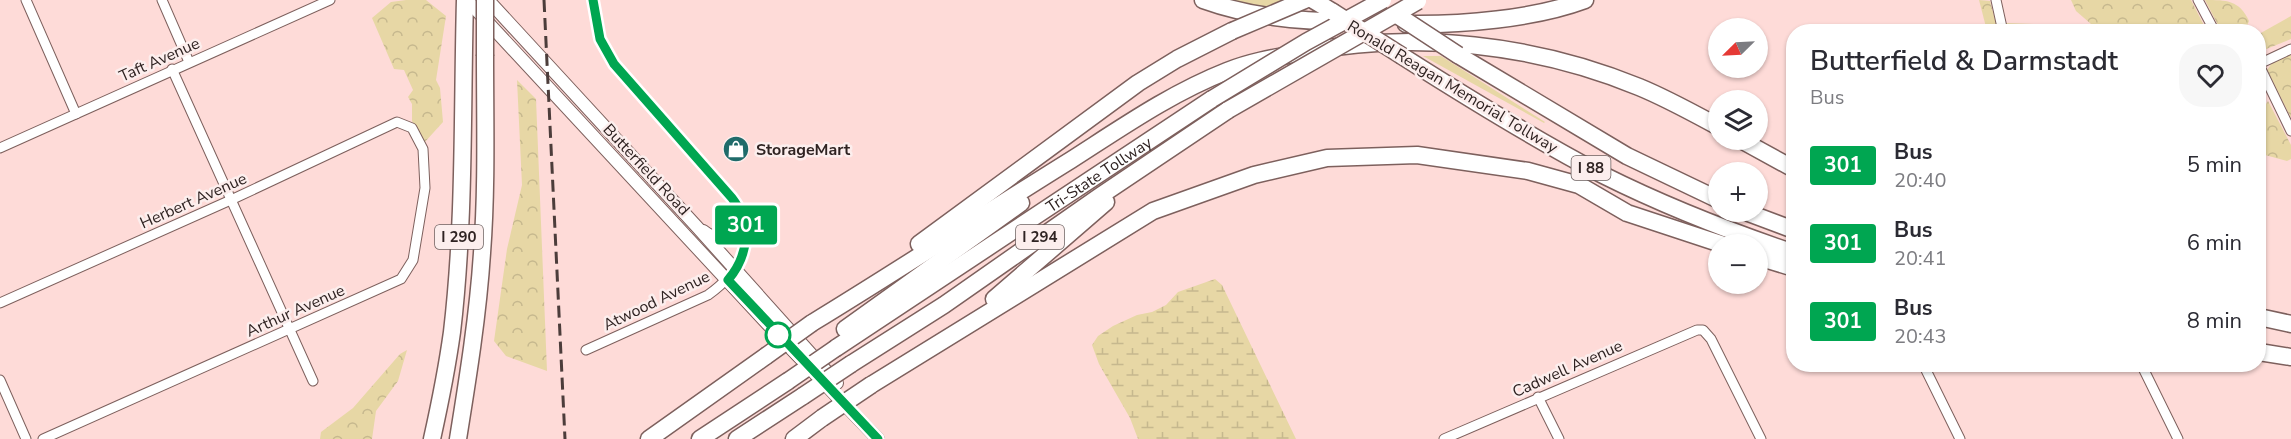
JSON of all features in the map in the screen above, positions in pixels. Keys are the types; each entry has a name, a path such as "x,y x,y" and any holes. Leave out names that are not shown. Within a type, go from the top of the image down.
{"highway":[{"name":"I 290","path":"432,439 445,377 456,286 466,0"},
{"name":"I 290","path":"458,439 477,312 483,252 487,0"},
{"path":"1203,0 1244,13 1294,20 1430,24 1523,16 1555,10 1585,0"},
{"path":"649,439 812,323 1138,83 1177,59 1232,31 1305,0"},
{"name":"Ronald Reagan Memorial Tollway","path":"1313,0 1499,117 1605,176 1691,214 1786,250"},
{"name":"Ronald Reagan Memorial Tollway","path":"1373,0 1458,55 1627,156 1708,195"},
{"name":"Tri-State Tollway","path":"700,439 734,417 832,344 1212,99 1306,42 1383,0"},
{"name":"Tri-State Tollway","path":"737,439 944,305 1150,161 1228,110 1419,0"},
{"path":"812,323 1177,94 1244,65 1328,47 1407,43 1479,46 1566,62 1639,87 1708,122"},
{"path":"832,344 1120,129"},
{"path":"1759,150 1786,165"},
{"path":"794,439 871,386 1153,211 1254,175 1327,158 1417,155 1528,171 1579,185 1627,213 1708,240"},
{"path":"955,333 1098,210 1150,161"},
{"path":"1768,220 1786,227"},
{"path":"1768,260 1786,266"},
{"path":"2266,319 2291,326"},
{"path":"2266,324 2291,326"},
{"path":"2266,353 2291,357"}],"main road":[{"name":"Butterfield Road","path":"466,0 732,275 884,439"},
{"name":"Butterfield Road","path":"487,0 698,228 732,275 878,439"},
{"path":"698,228 710,236 724,235 744,216"}],"street":[{"path":"26,0 76,114"},
{"path":"162,0 189,62"},
{"name":"Taft Avenue","path":"0,148 330,0"},
{"path":"593,0 600,39 614,64 732,198 744,216 746,238 732,275"},
{"path":"1996,0 2001,24"},
{"path":"2198,0 2211,24"},
{"path":"2266,61 2291,49"},
{"path":"172,69 233,199 313,381"},
{"path":"2266,79 2291,131"},
{"name":"Herbert Avenue","path":"0,303 233,199 397,122"},
{"name":"Arthur Avenue","path":"43,439 401,279 413,260 425,188 423,149 412,128 397,122"},
{"name":"Atwood Avenue","path":"586,350 708,295 732,275"},
{"name":"Cadwell Avenue","path":"1444,439 1689,332 1703,330 1717,350 1761,439"},
{"path":"1927,372 1960,439"},
{"path":"2144,372 2178,439"},
{"path":"0,380 26,439"},
{"path":"1539,397 1559,439"}],"green space":[{"path":"426,0 446,16 436,80 440,88 443,122 424,143 412,121 412,104 408,97 413,90 404,70 394,69 372,18 391,2"},
{"path":"1228,0 1284,0 1260,9"},
{"path":"1979,0 1990,1 1996,24 1985,24"},
{"path":"2071,0 2191,0 2203,24 2091,24 2076,11"},
{"path":"2205,0 2232,3 2241,9 2249,21 2248,24 2217,24"},
{"path":"2291,16 2291,39 2266,49 2266,30"},
{"path":"2291,54 2291,118 2267,70 2272,63"},
{"path":"1423,56 1441,56 1545,122 1544,123"},
{"path":"517,80 536,99 547,371 506,356 494,341 507,249 522,185"},
{"path":"2268,101 2291,145 2291,159 2287,161 2266,155 2266,104"},
{"path":"1215,279 1222,285 1296,439 1138,439 1130,418 1099,364 1092,345 1098,336 1137,315 1152,312 1166,305 1178,292"},
{"path":"407,350 398,381 376,411 372,439 320,439 321,432 353,408 400,354"}],"railway":[{"path":"544,0 565,439"}],"bus line":[{"name":"301","path":"593,0 600,39 614,64 740,207 744,216 746,238 742,256 728,280 878,439"}],"place":[{"name":"StorageMart","path":"736,149"}]}
